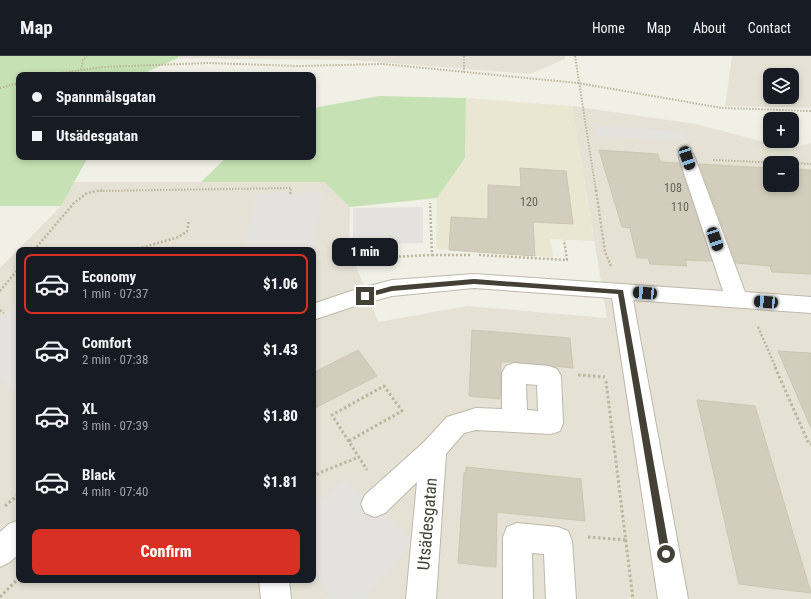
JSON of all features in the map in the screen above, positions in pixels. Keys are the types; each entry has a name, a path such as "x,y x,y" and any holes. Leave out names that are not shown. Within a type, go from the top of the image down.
{"street":[{"path":"687,158 736,300"},
{"path":"316,311 351,299 392,288 474,281 811,305"},
{"path":"621,292 673,599"},
{"name":"Utsädesgatan","path":"379,500 434,450 456,425 476,419 515,420"},
{"name":"Utsädesgatan","path":"422,599 434,450"},
{"path":"0,552 16,537"},
{"path":"518,599 518,537 558,542 561,599"},
{"path":"274,583 276,599"}],"path":[{"path":"81,70 83,60 87,56"},
{"path":"464,56 464,72"},
{"path":"575,56 604,252 621,292"},
{"path":"68,72 110,67 208,63 297,66 384,64 578,82 722,108 811,111"},
{"path":"0,88 16,84"},
{"path":"687,158 763,162"},
{"path":"799,164 811,164"},
{"path":"37,247 74,203 87,193 121,189 291,188 290,194"},
{"path":"430,204 432,255"},
{"path":"144,247 179,237 187,231 189,220"},
{"path":"391,257 432,255 493,256 567,260 564,240"},
{"path":"0,291 16,272"},
{"path":"0,310 4,313"},
{"path":"756,322 809,444 811,444"},
{"path":"604,370 633,599"},
{"path":"349,441 402,411 384,386 332,415 359,457 379,500"},
{"path":"316,476 359,457"},
{"path":"0,511 16,497"},
{"path":"558,542 564,535 626,540"},
{"path":"0,597 16,581"}],"shaded area":[{"path":"179,56 565,56 565,59 530,74 353,60 178,58"},
{"path":"732,56 811,56 811,108 725,106"},
{"path":"466,98 572,106 594,241 550,239 553,257 436,249 437,198 465,158"},
{"path":"572,106 696,124 763,142 763,148 790,149 799,148 799,146 811,143 811,599 0,599 0,268 16,252 16,583 316,583 316,247 21,247 61,206 74,182 324,182 350,207 349,248 378,322 467,306 607,318"},
{"path":"594,126 683,131 686,141 596,136"},
{"path":"322,192 316,247 245,247 257,193"},
{"path":"423,207 423,243 353,244 353,208"},
{"path":"16,306 16,393 0,379 0,318"},
{"path":"343,479 415,540 365,599 324,599 330,592 316,579 316,506"}],"green space":[{"path":"0,56 179,56 178,58 147,72 16,72 16,160 86,160 61,206 0,206"},
{"path":"379,96 466,98 465,158 437,198 350,207 324,182 201,182 224,160 316,160 316,107"}],"building":[{"path":"599,150 658,154 660,162 679,163 712,261 685,260 687,266 650,264 648,258 637,258 630,228 622,227"},
{"path":"699,164 763,168 763,192 799,192 799,169 811,170 811,274 772,272 770,266 736,263"},
{"path":"520,168 566,171 573,224 533,222 535,256 449,250 451,217 488,219 488,185 521,187"},
{"path":"472,330 570,338 573,368 501,362 500,399 469,396"},
{"path":"358,350 377,376 316,407 316,371"},
{"path":"778,351 811,353 811,428"},
{"path":"697,400 755,406 811,593 739,584"},
{"path":"466,467 581,479 585,521 497,512 496,567 458,563 464,472 466,475"}],"route":[{"path":"365,296 392,288 474,281 621,292 666,554"}]}
